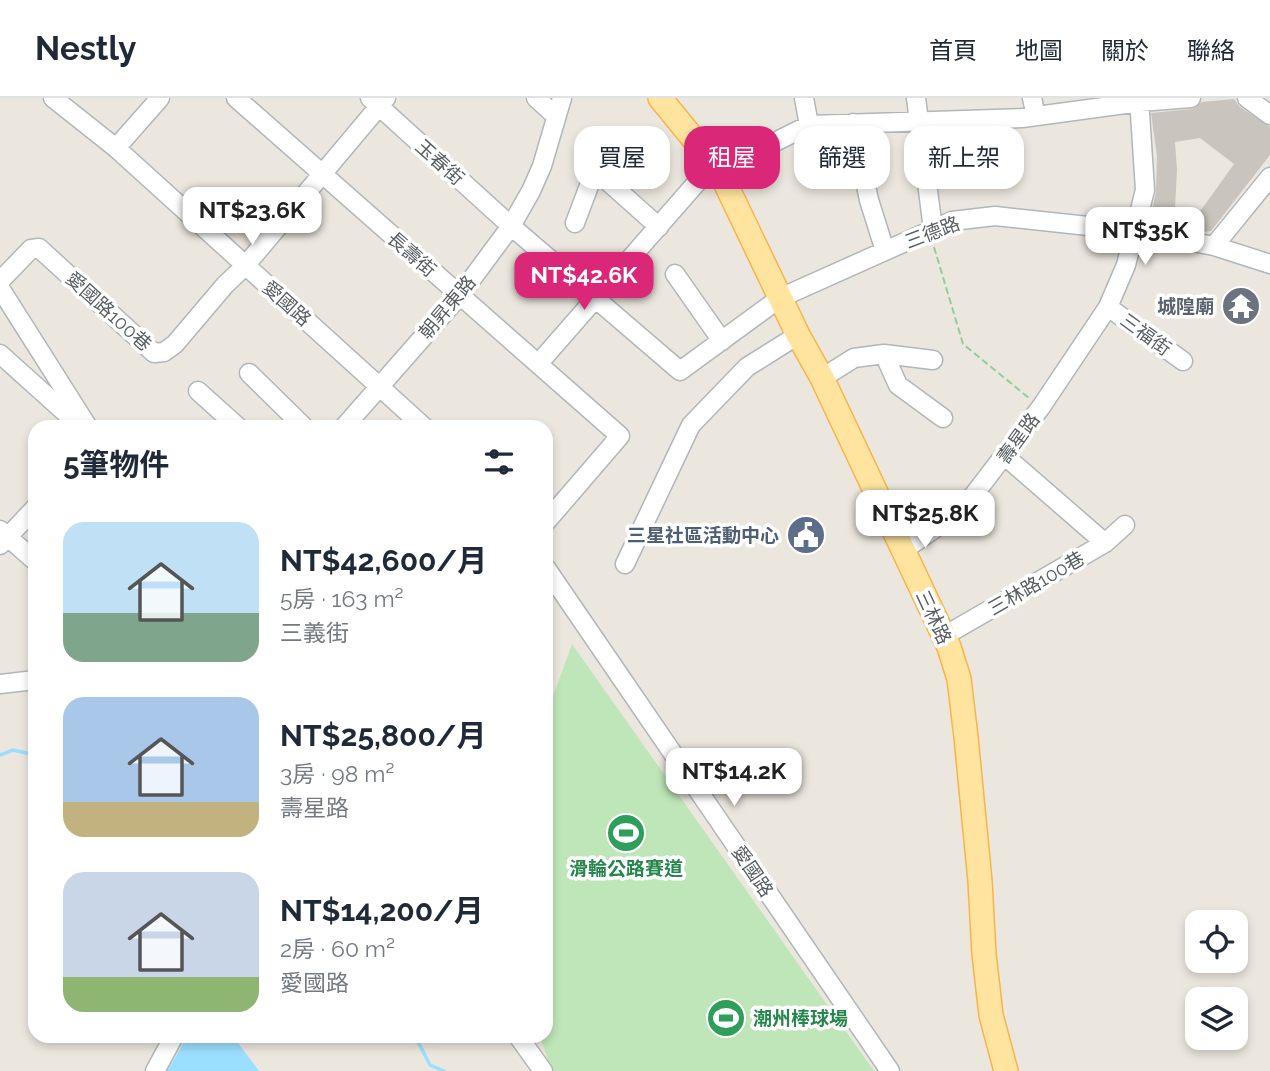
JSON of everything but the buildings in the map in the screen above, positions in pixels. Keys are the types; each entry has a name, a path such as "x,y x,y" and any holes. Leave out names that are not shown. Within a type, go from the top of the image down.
{"main road":[{"name":"三林路","path":"660,98 685,126"},
{"name":"三林路","path":"727,189 822,378 944,636 959,679 988,990 991,1015 1006,1071"}],"street":[{"name":"愛國路","path":"53,98 116,148 416,420"},
{"path":"116,148 160,98"},
{"name":"長壽街","path":"236,98 620,436 553,514"},
{"path":"536,98 556,116"},
{"name":"朝昇東路","path":"350,420 460,295 511,226 542,166 562,98"},
{"path":"804,98 809,125"},
{"path":"916,98 933,229"},
{"path":"1031,98 1036,116"},
{"path":"780,138 809,125 1036,116 1139,100 1191,98"},
{"path":"1247,98 1270,115"},
{"path":"1041,407 1108,307 1126,265 1145,190 1139,100"},
{"path":"245,267 322,176 379,101"},
{"name":"玉春街","path":"379,101 511,226 680,371"},
{"path":"853,123 869,200 886,250"},
{"path":"575,223 595,170 659,227"},
{"path":"1214,246 1270,177"},
{"path":"538,364 695,189"},
{"name":"三德路","path":"680,371 780,298 952,221 995,216 1135,231"},
{"path":"1135,231 1214,246 1270,264"},
{"name":"愛國路100巷","path":"0,282 31,249 39,248 154,353 164,352 175,344 225,285 245,267"},
{"path":"675,274 722,341"},
{"path":"0,288 84,420"},
{"name":"三福街","path":"1108,307 1183,361"},
{"path":"625,564 691,425 747,367 798,335"},
{"path":"0,354 74,420"},
{"path":"822,378 854,358 884,354 933,360"},
{"path":"884,354 898,385 943,418"},
{"path":"249,373 296,420"},
{"path":"198,391 230,420"},
{"name":"壽星路","path":"902,551 963,509 1041,407"},
{"path":"1005,456 1105,544"},
{"path":"28,514 3,537 28,556"},
{"name":"三林路100巷","path":"944,636 1105,544 1125,525"},
{"name":"愛國路","path":"553,578 890,1071"},
{"path":"0,684 28,681"},
{"path":"155,1071 170,1043"},
{"path":"523,1043 543,1071"}],"path":[{"path":"933,229 934,248 962,344 1041,407"}],"green space":[{"name":"滑輪公路賽道","path":"572,644 874,1071 553,1071 542,1043 553,1043 553,697"}],"water":[{"path":"184,1043 238,1043 259,1071 167,1071"}],"waterway":[{"path":"0,755 13,750 28,753"},
{"path":"419,1043 430,1065 444,1071"}],"place":[{"name":"城隍廟","path":"1241,306"},
{"name":"三星社區活動中心","path":"806,535"},
{"name":"滑輪公路賽道","path":"626,833"},
{"name":"潮州棒球場","path":"726,1018"}]}
